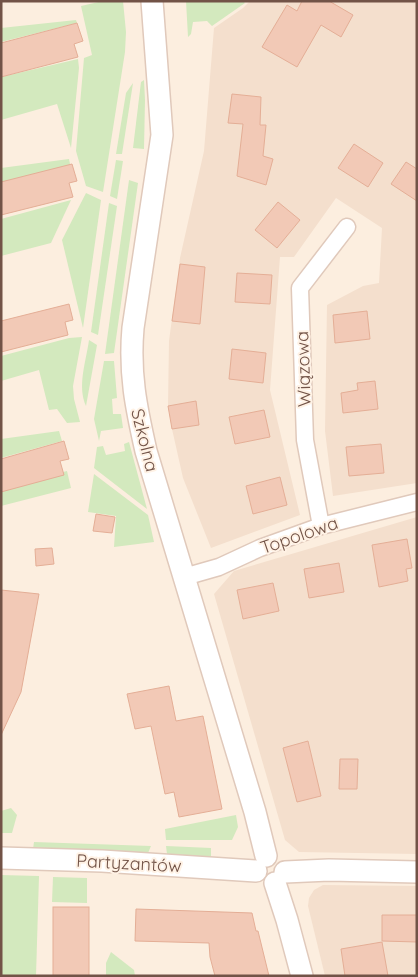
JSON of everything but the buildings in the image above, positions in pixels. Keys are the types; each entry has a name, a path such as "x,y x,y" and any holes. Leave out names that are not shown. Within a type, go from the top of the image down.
{"street":[{"name":"Szkolna","path":"153,4 162,136 133,328 131,370 146,450 255,812 261,863"},
{"name":"Wiązowa","path":"322,526 305,440 300,288 347,227"},
{"name":"Topolowa","path":"184,577 218,568 260,548 322,526 417,502"},
{"name":"Partyzantów","path":"1,858 261,863"},
{"path":"261,863 258,877 263,882 329,870 417,872"},
{"path":"280,878 302,976"}],"shaded area":[{"path":"250,1 417,1 417,483 333,496 325,431 327,305 363,286 379,283 382,228 336,198 294,257 280,257 270,390 300,515 211,548 183,478 172,429 168,406 169,341 180,258 204,151 214,28"},
{"path":"417,517 417,854 299,852 285,840 214,594 234,571"},
{"path":"323,885 417,886 417,976 325,976 308,906 309,898 314,890"}],"green space":[{"path":"103,1 123,1 126,32 125,52 103,192 86,186 76,151 84,58 92,55 81,6"},
{"path":"186,1 243,1 245,3 212,26 207,21 193,22 191,34 188,37"},
{"path":"76,20 77,23 1,42 1,28"},
{"path":"78,59 79,68 71,148 57,104 1,120 1,77"},
{"path":"144,80 144,149 133,148 141,82"},
{"path":"133,83 122,154 116,154 126,93"},
{"path":"69,159 71,169 1,187 1,168"},
{"path":"116,160 123,161 117,199 110,196"},
{"path":"129,180 138,183 114,353 105,354"},
{"path":"86,193 101,200 83,328 62,240"},
{"path":"71,200 51,243 1,256 1,219"},
{"path":"109,203 117,206 98,335 91,332"},
{"path":"82,337 73,386 80,422 67,423 57,409 49,410 39,370 1,381 1,356 69,338"},
{"path":"89,340 97,345 86,406 83,398 82,382"},
{"path":"104,361 114,361 117,398 112,399 113,414 121,414 123,428 101,431 99,441 94,419"},
{"path":"59,431 62,441 1,458 1,439"},
{"path":"129,442 147,509 94,468 97,447 103,446 106,455 125,451 124,444"},
{"path":"67,471 71,488 1,506 1,488"},
{"path":"94,474 148,515 154,542 114,547 116,516 88,512"},
{"path":"11,808 17,815 12,833 1,833 1,811"},
{"path":"236,815 238,827 232,840 166,840 165,829"},
{"path":"34,842 151,846 148,853 33,849"},
{"path":"166,846 211,848 211,857 167,854"},
{"path":"1,875 39,876 36,976 1,976"},
{"path":"53,877 87,878 87,903 52,902"},
{"path":"111,952 134,970 135,976 106,976 106,963"}]}
